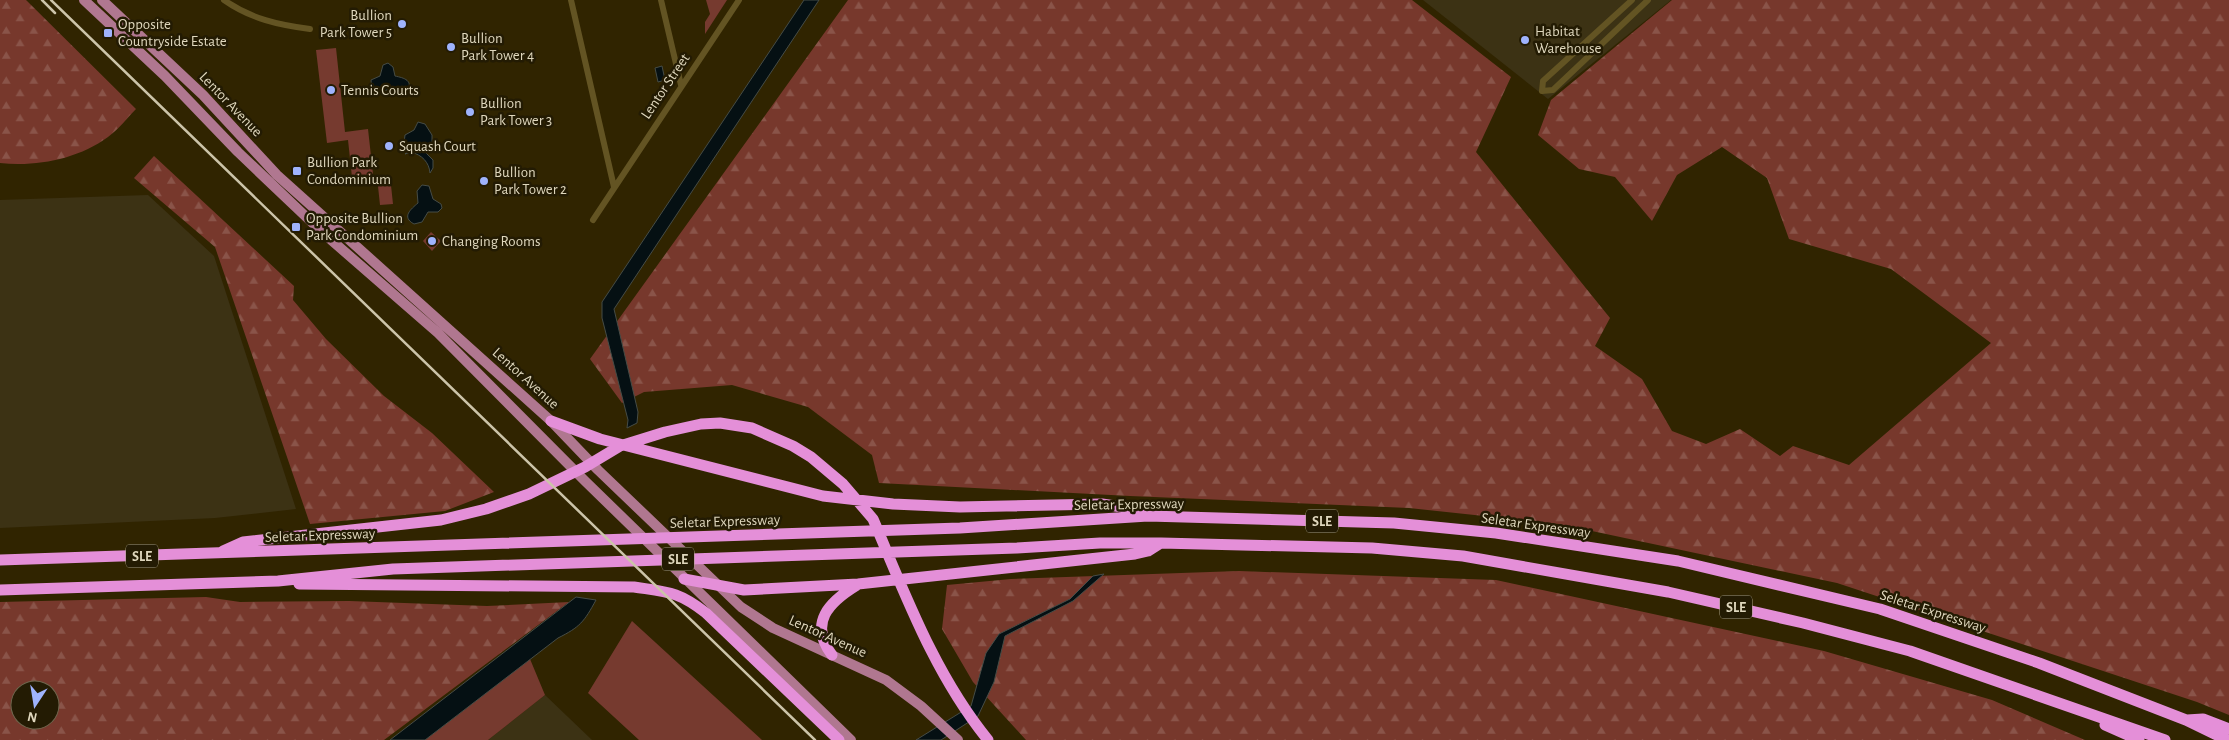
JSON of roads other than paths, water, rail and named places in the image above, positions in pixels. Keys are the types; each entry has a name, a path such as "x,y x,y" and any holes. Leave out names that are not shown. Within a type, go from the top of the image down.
{"highway":[{"path":"551,421 600,439 823,496 894,504 950,506 1102,504 1129,508 1148,516"},
{"path":"219,553 243,542 441,520 486,509 529,494 585,467 620,446 683,427 720,423 752,428 772,436 811,457 861,503 873,519 941,672 963,707 988,740"},
{"name":"Seletar Expressway","path":"0,560 960,528 1148,516 1394,523 1496,533 1678,561 1880,609 2040,663 2186,720 2228,740"},
{"path":"684,579 718,587 744,590 858,584 1135,554 1148,551 1161,543"},
{"name":"SLE","path":"0,590 278,581 392,569 962,549 1161,543 1372,548 1463,556 1668,592 1803,623 1910,651 2165,740"},
{"path":"278,581 320,586 634,587 666,591 687,598 727,632 839,740"},
{"path":"832,655 822,636 822,620 830,604 858,584"},
{"path":"2089,714 2104,725 2139,740"},
{"path":"2186,720 2204,719 2229,728"}],"main road":[{"name":"Lentor Avenue","path":"84,0 158,70 322,232 438,333 585,482 851,740"},
{"name":"Lentor Avenue","path":"102,0 203,95 299,196 342,232 551,421 598,470 718,587 760,620 874,674 898,689 921,706 957,739"},
{"path":"585,482 598,470"}],"street":[{"path":"224,0 237,9 259,19 310,29"},
{"path":"571,0 614,187"},
{"path":"662,0 681,85"},
{"name":"Lentor Street","path":"593,220 738,0"},
{"path":"1632,0 1543,80 1542,91 1553,90 1648,0"}],"railway":[{"path":"42,0 55,13"},
{"path":"51,0 815,740"}],"place":[{"name":"Bullion Park Tower 5","path":"402,24"},
{"name":"Opposite Countryside Estate","path":"108,33"},
{"name":"Habitat Warehouse","path":"1525,40"},
{"name":"Bullion Park Tower 4","path":"451,47"},
{"name":"Tennis Courts","path":"331,90"},
{"name":"Bullion Park Tower 3","path":"470,112"},
{"name":"Squash Court","path":"389,146"},
{"name":"Bullion Park Condominium","path":"297,171"},
{"name":"Bullion Park Tower 2","path":"484,181"},
{"name":"Opposite Bullion Park Condominium","path":"296,227"},
{"name":"Changing Rooms","path":"432,241"}]}
